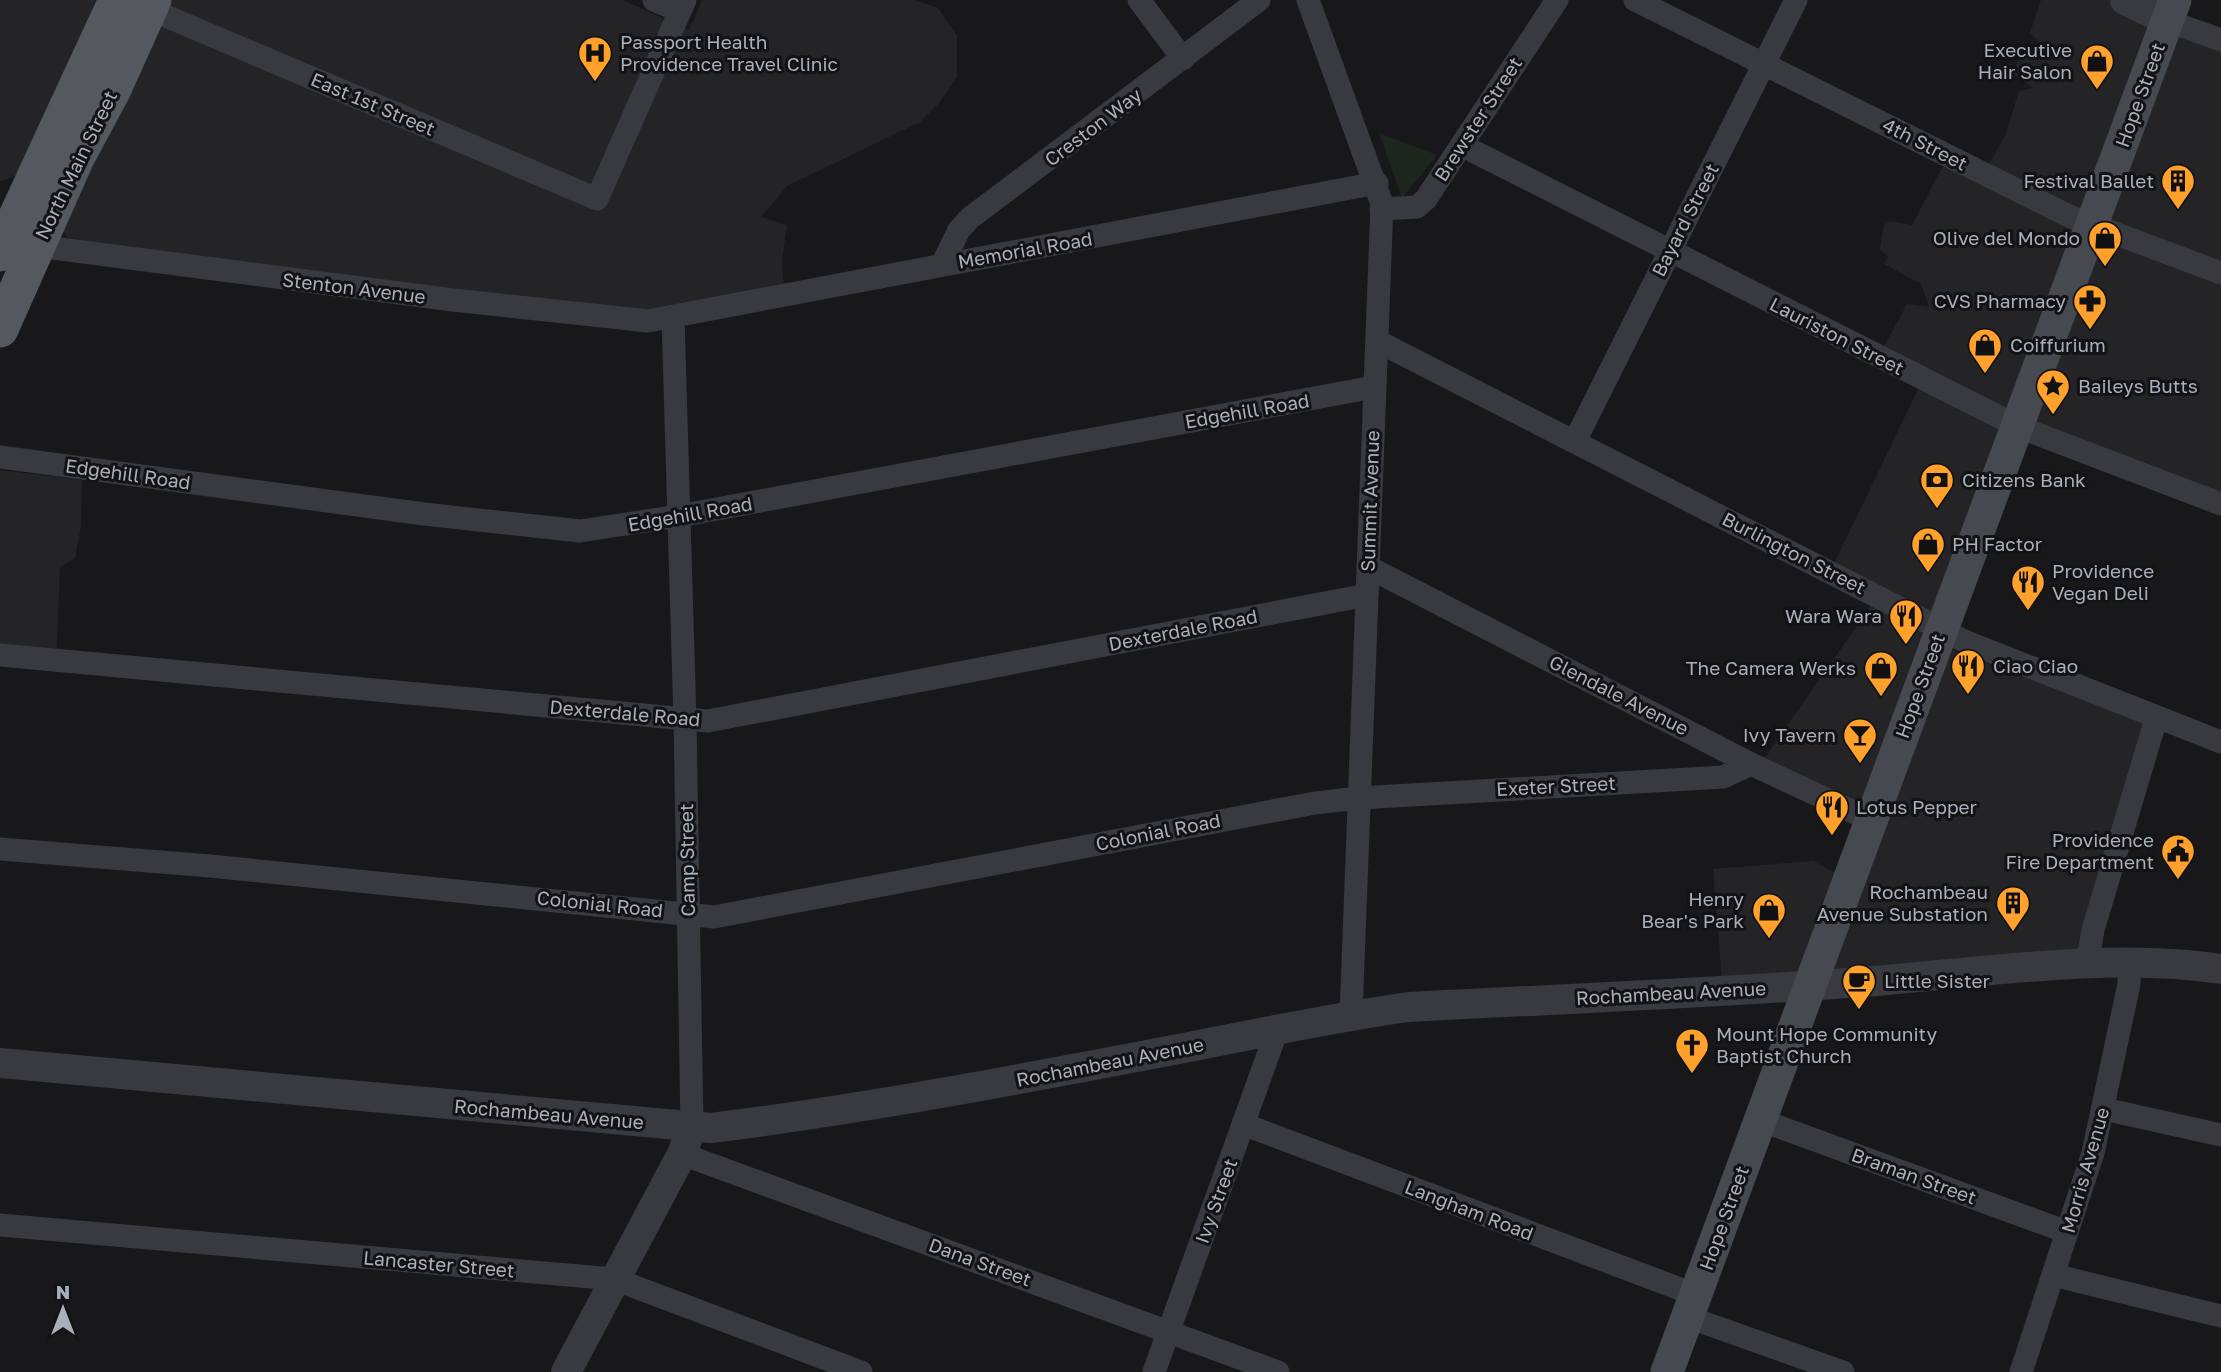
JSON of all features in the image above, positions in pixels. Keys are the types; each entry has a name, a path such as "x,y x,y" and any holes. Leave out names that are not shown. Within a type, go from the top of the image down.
{"main road":[{"name":"North Main Street","path":"0,253 15,192 98,80 140,3"},
{"name":"Hope Street","path":"1667,1372 2019,427 2171,10"},
{"name":"North Main Street","path":"0,329 76,158 98,80"}],"street":[{"path":"654,0 682,6"},
{"path":"1139,0 1183,59"},
{"name":"Creston Way","path":"942,265 959,229 970,218 1259,0"},
{"name":"Summit Avenue","path":"1308,0 1377,184 1381,209 1351,1015"},
{"name":"Brewster Street","path":"1381,209 1416,207 1463,146 1556,0"},
{"name":"4th Street","path":"1635,0 2069,216 2221,273"},
{"name":"Bayard Street","path":"1575,441 1796,0"},
{"path":"2125,0 2171,10 2221,40"},
{"name":"East 1st Street","path":"140,3 597,199 682,6"},
{"name":"Lauriston Street","path":"1463,146 1670,249 1844,341 2019,427 2221,504"},
{"name":"Memorial Road","path":"673,318 1377,184"},
{"name":"Stenton Avenue","path":"37,246 625,320 673,318"},
{"name":"Camp Street","path":"566,1372 682,1154 692,1126 685,720 673,318"},
{"name":"Burlington Street","path":"1377,341 1964,641 2156,719 2221,742"},
{"name":"Edgehill Road","path":"0,457 424,514 580,531 680,516 1374,387"},
{"name":"Glendale Avenue","path":"1368,567 1751,764 1871,820"},
{"name":"Dexterdale Road","path":"0,655 708,721 1367,595"},
{"path":"2087,964 2093,930 2156,719"},
{"name":"Exeter Street","path":"1359,798 1723,777 1751,764"},
{"name":"Colonial Road","path":"0,849 714,916 1315,803 1359,798"},
{"name":"Rochambeau Avenue","path":"0,1063 711,1128 805,1116 1351,1015 1409,1007 1809,985 2087,964 2155,962 2221,969"},
{"name":"Morris Avenue","path":"2021,1372 2104,1109 2129,984 2129,963"},
{"name":"Ivy Street","path":"1154,1372 1276,1030"},
{"path":"2104,1109 2221,1135"},
{"name":"Braman Street","path":"1760,1120 2067,1232"},
{"name":"Langham Road","path":"1243,1124 1692,1306 1843,1372"},
{"name":"Dana Street","path":"682,1154 1279,1372"},
{"name":"Lancaster Street","path":"0,1224 614,1279 862,1372"},
{"path":"2053,1275 2221,1316"}],"shaded area":[{"path":"0,0 96,0 24,161 16,175 0,182"},
{"path":"166,0 623,0 689,30 702,0 915,0 938,8 957,36 957,77 938,104 920,122 787,186 761,217 787,225 782,261 784,288 579,322 68,238 63,231"},
{"path":"2041,0 2118,0 2221,45 2221,510 2023,435 1947,645 1954,651 2161,727 2092,971 1723,992 1713,869 1813,861 1853,882 1869,834 1770,781 1756,770 1878,596 1833,566 1920,385 1879,355 1907,304 1929,307 1921,284 1884,264 1888,257 1880,249 1884,225 1890,221 1912,225 1946,160 1983,176 2006,133 2019,91 2033,88 2013,74 2022,47 2040,43 2030,33"},
{"path":"1379,133 1437,155 1402,198"},
{"path":"0,470 82,480 81,526 75,558 60,567 56,667 0,662"}],"place":[{"name":"Passport Health Providence Travel Clinic","path":"595,83"},
{"name":"Executive Hair Salon","path":"2097,91"},
{"name":"Festival Ballet","path":"2178,211"},
{"name":"Olive del Mondo","path":"2105,268"},
{"name":"CVS Pharmacy","path":"2090,331"},
{"name":"Coiffurium","path":"1985,375"},
{"name":"Baileys Butts","path":"2053,416"},
{"name":"Citizens Bank","path":"1937,510"},
{"name":"PH Factor","path":"1928,574"},
{"name":"Providence Vegan Deli","path":"2028,612"},
{"name":"Wara Wara","path":"1906,646"},
{"name":"Ciao Ciao","path":"1968,696"},
{"name":"The Camera Werks","path":"1881,698"},
{"name":"Ivy Tavern","path":"1860,765"},
{"name":"Lotus Pepper","path":"1832,837"},
{"name":"Providence Fire Department","path":"2178,881"},
{"name":"Rochambeau Avenue Substation","path":"2013,933"},
{"name":"Henry Bear's Park","path":"1769,940"},
{"name":"Little Sister","path":"1859,1011"},
{"name":"Mount Hope Community Baptist Church","path":"1692,1075"}]}
